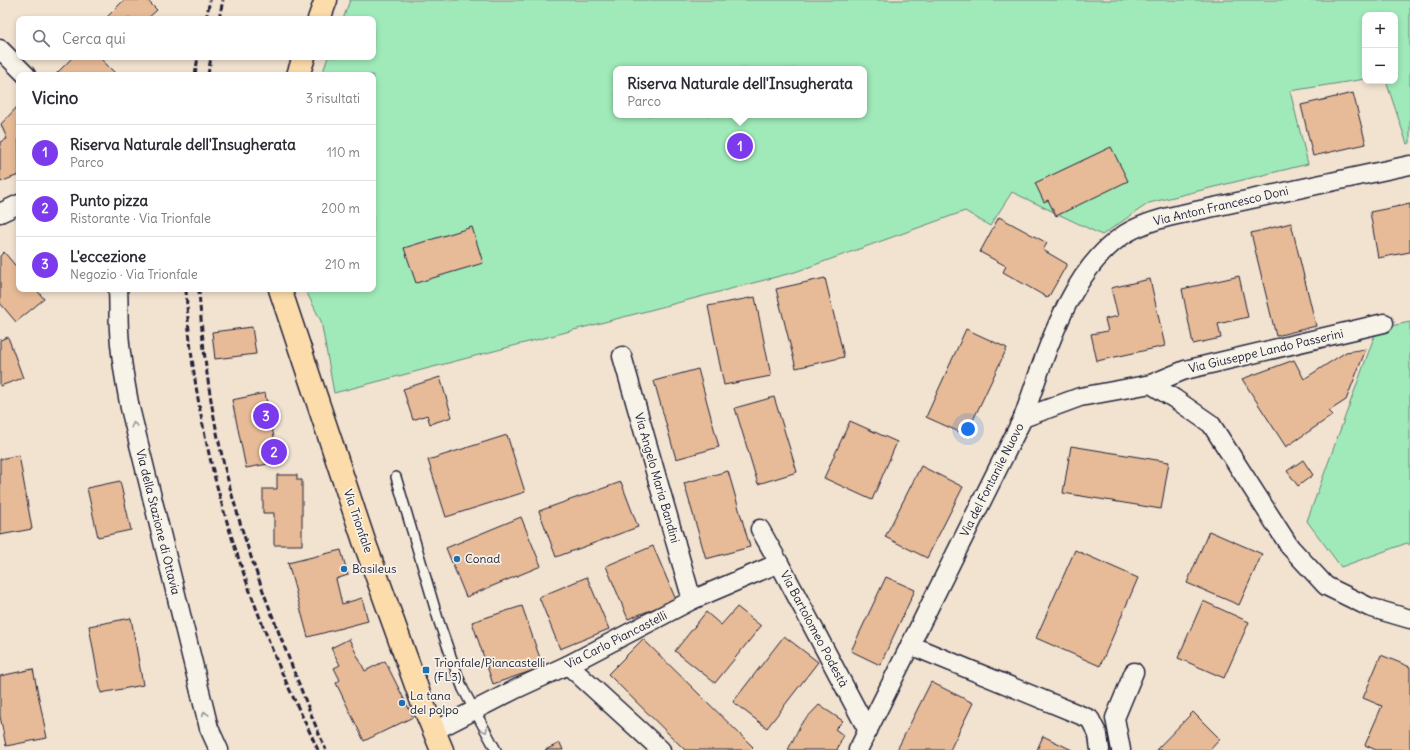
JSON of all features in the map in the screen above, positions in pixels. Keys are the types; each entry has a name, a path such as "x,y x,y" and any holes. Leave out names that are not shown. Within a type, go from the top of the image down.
{"main road":[{"path":"320,16 326,0"},
{"path":"299,72 303,60"},
{"name":"Via Trionfale","path":"281,292 364,541 438,741"}],"street":[{"path":"0,49 23,72"},
{"name":"Via Anton Francesco Doni","path":"1023,418 1060,318 1089,269 1107,249 1126,233 1150,222 1177,215 1410,164"},
{"path":"0,213 16,205"},
{"name":"Via della Stazione di Ottavia","path":"118,292 120,351 130,408 208,728 219,750"},
{"name":"Via Giuseppe Lando Passerini","path":"1151,384 1185,370 1384,323"},
{"name":"Via Angelo Maria Bandini","path":"622,356 692,600"},
{"path":"1151,384 1175,398 1211,424 1290,548 1326,586 1369,607 1410,620"},
{"name":"Via del Fontanile Nuovo","path":"858,750 1023,418 1080,397 1151,384"},
{"name":"Via Bartolomeo Podestà","path":"760,529 868,731"},
{"name":"Via Carlo Piancastelli","path":"438,741 474,709 516,688 568,665 692,600 779,563"},
{"path":"910,645 1090,718 1098,735 1100,750"},
{"path":"568,665 661,750"},
{"path":"1121,750 1115,718 1134,672"}],"lane":[{"path":"396,477 445,642 463,689 496,750"}],"green space":[{"path":"350,0 1410,0 1410,143 1407,144 1387,84 1398,84 1398,12 1362,12 1362,79 1290,91 1308,164 1149,203 1102,235 1012,192 990,226 965,211 795,272 334,393 321,321 306,292 376,292 376,72 323,72 327,60 376,60 376,16 344,16"},
{"path":"1410,322 1410,545 1407,543 1341,567 1307,521 1377,329"}],"building":[{"path":"124,0 147,0 157,10 150,16 108,16"},
{"path":"70,60 102,60 114,72 58,72"},
{"path":"1353,93 1366,144 1313,156 1301,105"},
{"path":"16,108 16,176 0,182 0,142 7,139 1,124"},
{"path":"1111,147 1128,181 1056,216 1048,200 1044,202 1035,183"},
{"path":"1410,204 1410,252 1378,258 1370,212"},
{"path":"999,217 1047,243 1043,250 1067,264 1048,298 1003,272 1006,266 980,252"},
{"path":"1291,223 1316,326 1276,336 1251,233"},
{"path":"472,227 483,263 416,283 404,248"},
{"path":"4,252 16,266 16,292 38,292 44,299 16,322 0,303 0,256"},
{"path":"1239,276 1248,317 1218,324 1221,338 1193,344 1182,289"},
{"path":"825,278 844,357 796,368 776,289"},
{"path":"1150,279 1165,346 1097,361 1091,334 1108,331 1105,319 1118,316 1111,288"},
{"path":"755,297 771,376 724,385 708,306"},
{"path":"252,327 256,354 215,359 212,332"},
{"path":"966,329 1007,348 966,435 926,417"},
{"path":"8,337 23,378 0,386 0,340"},
{"path":"1366,349 1346,400 1329,411 1333,415 1286,447 1242,379 1294,360 1304,379 1346,352"},
{"path":"698,369 719,447 676,459 654,381"},
{"path":"440,377 452,417 430,424 427,415 413,420 403,389"},
{"path":"265,393 279,462 246,468 232,400"},
{"path":"774,397 797,472 758,484 735,408"},
{"path":"850,421 897,442 872,500 824,478"},
{"path":"507,435 525,492 446,517 428,460"},
{"path":"1071,446 1169,462 1161,509 1063,493"},
{"path":"19,455 32,529 0,535 0,459"},
{"path":"1303,460 1313,475 1298,486 1287,471"},
{"path":"921,466 963,487 927,558 885,537"},
{"path":"728,471 750,547 706,559 684,483"},
{"path":"277,475 297,475 297,480 302,480 302,545 274,545 274,513 263,513 263,489 277,489"},
{"path":"120,481 131,530 98,537 87,488"},
{"path":"621,482 638,527 556,557 539,511"},
{"path":"521,517 541,566 466,597 446,548"},
{"path":"1209,531 1262,554 1239,605 1187,583"},
{"path":"653,546 676,600 628,619 606,566"},
{"path":"341,550 348,575 336,579 342,604 362,598 368,621 308,637 288,563"},
{"path":"1075,550 1138,578 1100,666 1036,638"},
{"path":"587,577 609,629 560,649 539,597"},
{"path":"886,577 915,590 880,665 851,651"},
{"path":"1203,601 1249,622 1224,678 1178,658"},
{"path":"522,606 543,667 493,684 472,622"},
{"path":"737,607 761,626 715,683 675,651 706,612 721,625"},
{"path":"131,618 143,685 101,693 89,626"},
{"path":"784,636 818,662 767,728 733,702"},
{"path":"349,639 365,671 385,661 413,717 364,741 336,683 340,680 334,668 340,665 331,648"},
{"path":"643,639 753,747 750,750 685,750 608,674"},
{"path":"1381,655 1410,667 1410,750 1376,750 1365,745 1382,706 1363,698"},
{"path":"33,669 47,738 6,746 0,716 0,676"},
{"path":"931,682 973,703 950,750 897,750"},
{"path":"819,705 843,721 835,729 843,735 837,750 788,750 801,724"},
{"path":"1193,712 1220,739 1210,750 1156,750"},
{"path":"1043,736 1072,750 1037,750"},
{"path":"560,743 563,750 545,750"}],"railway":[{"path":"207,16 210,0"},
{"path":"220,16 223,0"},
{"path":"196,72 198,60"},
{"path":"208,72 210,60"},
{"path":"186,292 189,334 202,423 223,509 251,594 273,651 318,750"},
{"path":"199,292 211,402 229,485 259,580 326,750"}],"place":[{"name":"Riserva Naturale dell'Insugherata","path":"740,146"},
{"name":"L'eccezione","path":"266,416"},
{"name":"Punto pizza","path":"274,452"},
{"name":"Conad","path":"457,559"},
{"name":"Basileus","path":"344,569"},
{"name":"Trionfale/Piancastelli (FL3)","path":"426,670"},
{"name":"La tana del polpo","path":"402,703"}]}
